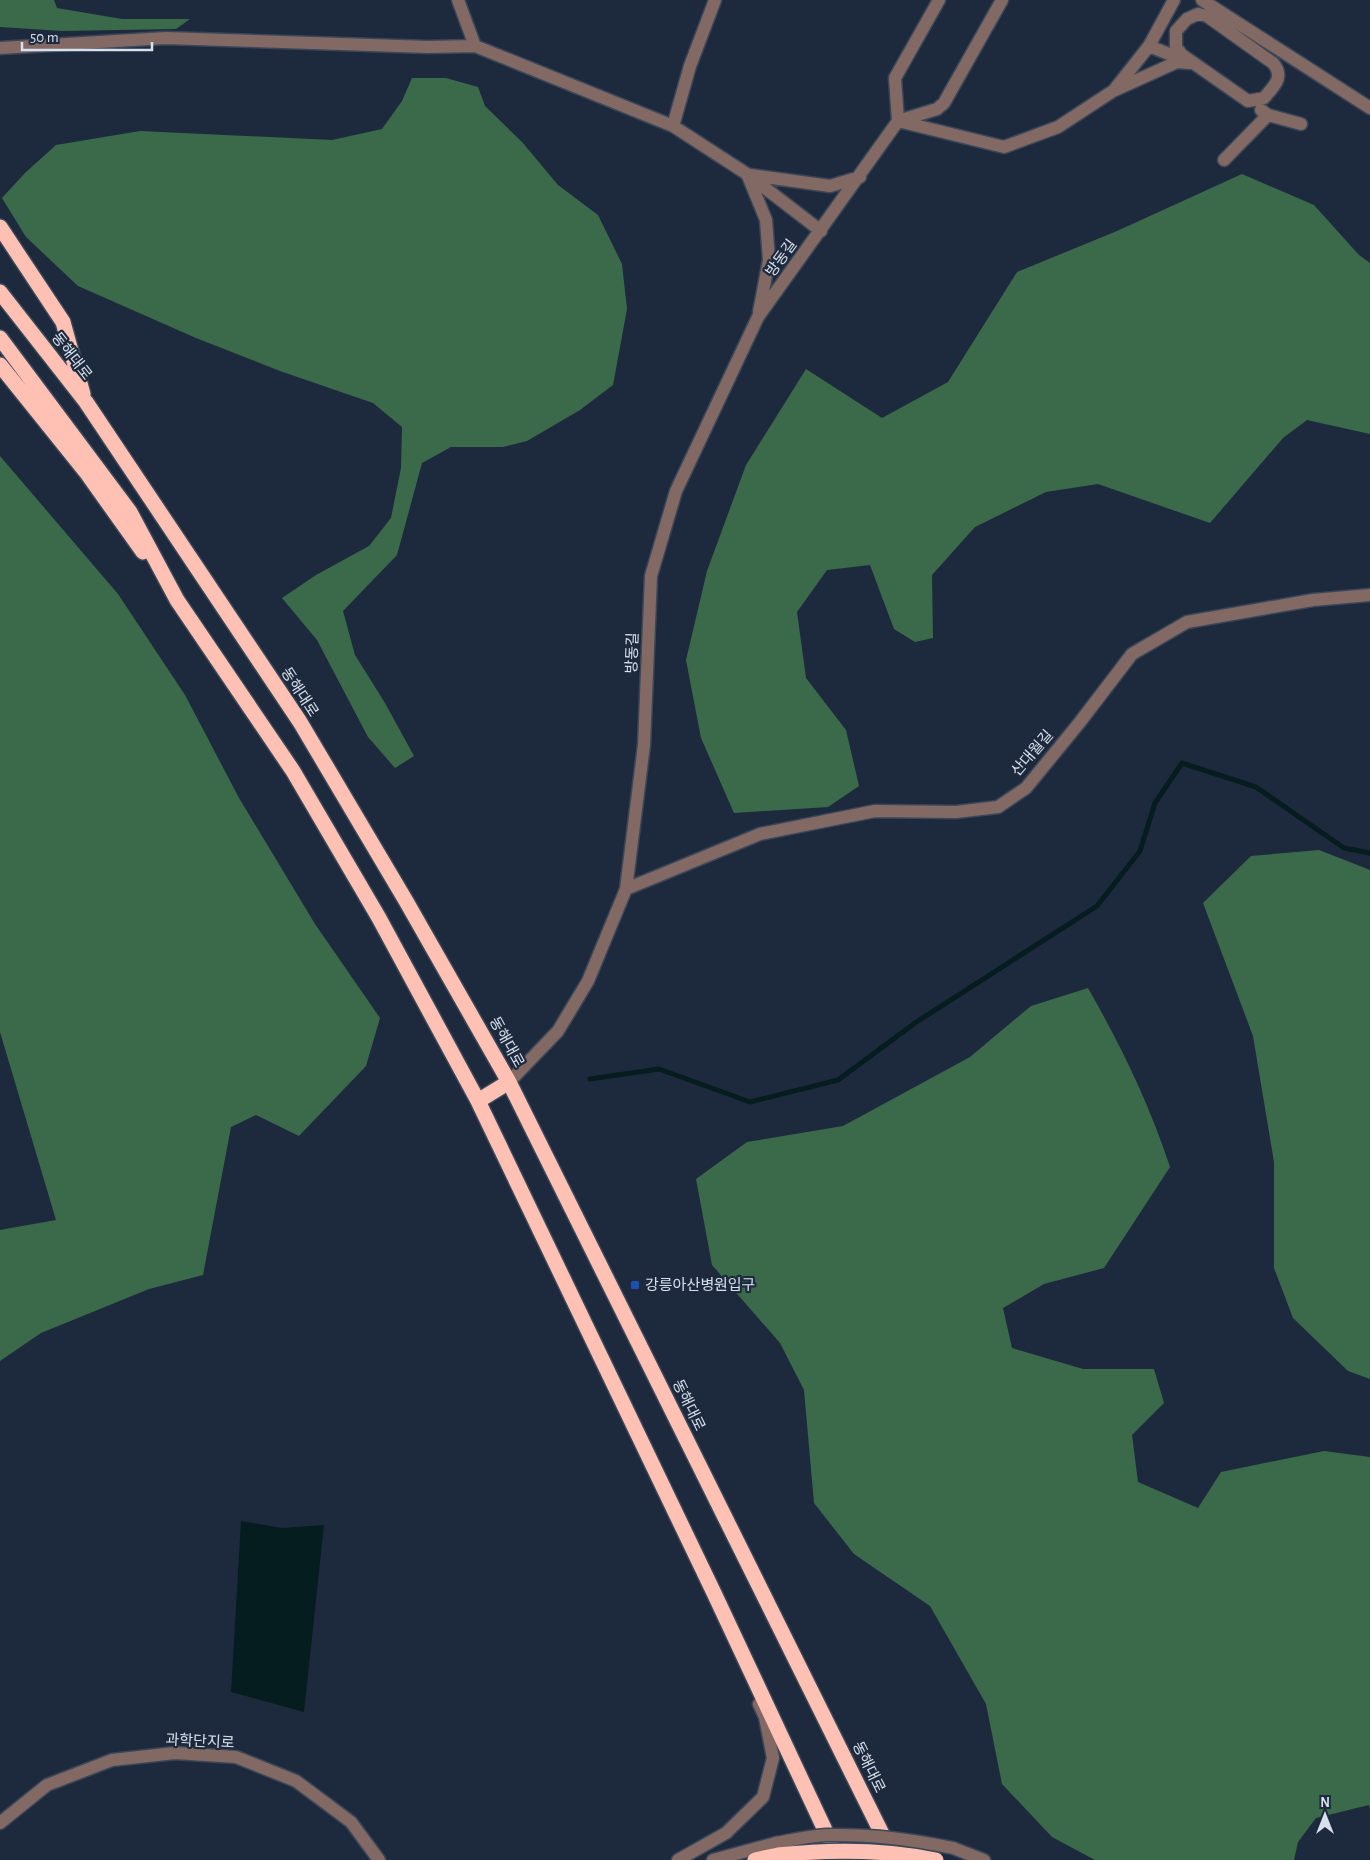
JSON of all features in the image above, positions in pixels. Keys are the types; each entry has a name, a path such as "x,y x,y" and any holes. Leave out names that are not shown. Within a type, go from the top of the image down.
{"highway":[{"path":"0,227 63,322 86,402"},
{"name":"동해대로","path":"0,292 86,402 300,722 406,900 510,1082 895,1860"},
{"path":"0,338 130,512 177,600"},
{"path":"0,365 86,472 177,600 293,771 379,918 478,1101 714,1593 839,1860"},
{"path":"478,1101 510,1082"},
{"path":"755,1860 777,1849 872,1851 936,1860"}],"street":[{"path":"458,0 475,46"},
{"path":"672,126 690,66 714,0"},
{"path":"898,122 896,78 939,0"},
{"path":"898,122 937,109 944,103 1002,0"},
{"path":"1113,91 1149,46 1174,0"},
{"path":"1202,0 1370,108"},
{"path":"1190,63 1176,47 1176,31 1187,18 1198,14 1207,16 1273,62 1278,69 1279,77"},
{"path":"0,48 166,38 428,47 475,46 672,126 747,174 821,231"},
{"path":"1149,46 1190,63 1268,115 1301,124"},
{"path":"1273,62 1278,53 1284,54"},
{"path":"1248,101 1264,98 1279,77 1284,54"},
{"path":"898,122 1004,147 1058,127 1113,91 1177,62 1190,63"},
{"path":"1224,160 1268,115"},
{"name":"방동길","path":"510,1082 558,1031 588,981 626,889 644,745 651,576 676,491 758,317 898,122"},
{"path":"747,174 830,186 860,177"},
{"path":"747,174 766,220 769,260 758,317"},
{"name":"산대월길","path":"626,889 760,834 875,811 956,812 998,806 1026,788 1132,654 1187,622 1313,600 1370,595"},
{"path":"678,1860 726,1833 763,1797 773,1758 765,1717 714,1593"},
{"name":"과학단지로","path":"0,1823 48,1785 112,1760 176,1753 236,1757 296,1781 351,1822 379,1860"},
{"path":"713,1860 777,1849 824,1836 875,1836 912,1840 953,1848 984,1860"}],"green space":[{"path":"0,0 54,0 57,8 122,19 190,19 176,29 62,31 0,27"},
{"path":"412,78 446,78 478,87 485,106 522,142 558,185 598,215 622,264 627,309 613,385 580,410 527,441 503,447 451,447 422,463 397,555 343,611 355,655 385,703 414,756 395,768 368,737 317,640 282,598 316,575 369,546 391,518 401,468 402,427 373,403 280,371 196,338 78,286 26,237 2,198 25,173 56,145 140,131 332,140 382,129 402,101"},
{"path":"1242,174 1314,205 1359,255 1370,263 1370,434 1307,420 1283,438 1210,523 1098,484 1046,492 975,527 932,575 933,638 915,642 894,629 870,565 827,570 797,612 806,678 846,730 859,786 828,807 734,813 701,738 686,660 707,571 746,465 806,369 882,418 948,382 1017,272 1117,231"},
{"path":"0,456 118,594 185,695 239,798 315,924 380,1018 366,1066 299,1136 256,1115 231,1127 203,1275 149,1289 41,1333 0,1361 0,1230 56,1220 0,1032"},
{"path":"1319,850 1370,870 1370,1379 1348,1371 1293,1318 1274,1268 1274,1162 1253,1036 1203,903 1251,856"},
{"path":"1088,988 1134,1075 1170,1167 1104,1268 1044,1284 1003,1308 1012,1348 1083,1369 1154,1369 1164,1403 1132,1435 1138,1482 1198,1508 1221,1472 1324,1451 1370,1457 1370,1809 1369,1805 1316,1818 1298,1842 1294,1860 1095,1860 1052,1837 1002,1784 986,1704 930,1606 854,1554 814,1503 804,1390 780,1343 712,1265 696,1179 747,1142 843,1126 970,1057 1031,1006"}],"shaded area":[{"path":"241,1521 282,1528 324,1525 304,1712 231,1692"}],"waterway":[{"path":"590,1079 659,1069 750,1102 838,1080 915,1023 1097,906 1140,851 1155,803 1182,763 1256,787 1344,848 1370,853"}],"place":[{"name":"강릉아산병원입구","path":"635,1285"}]}
